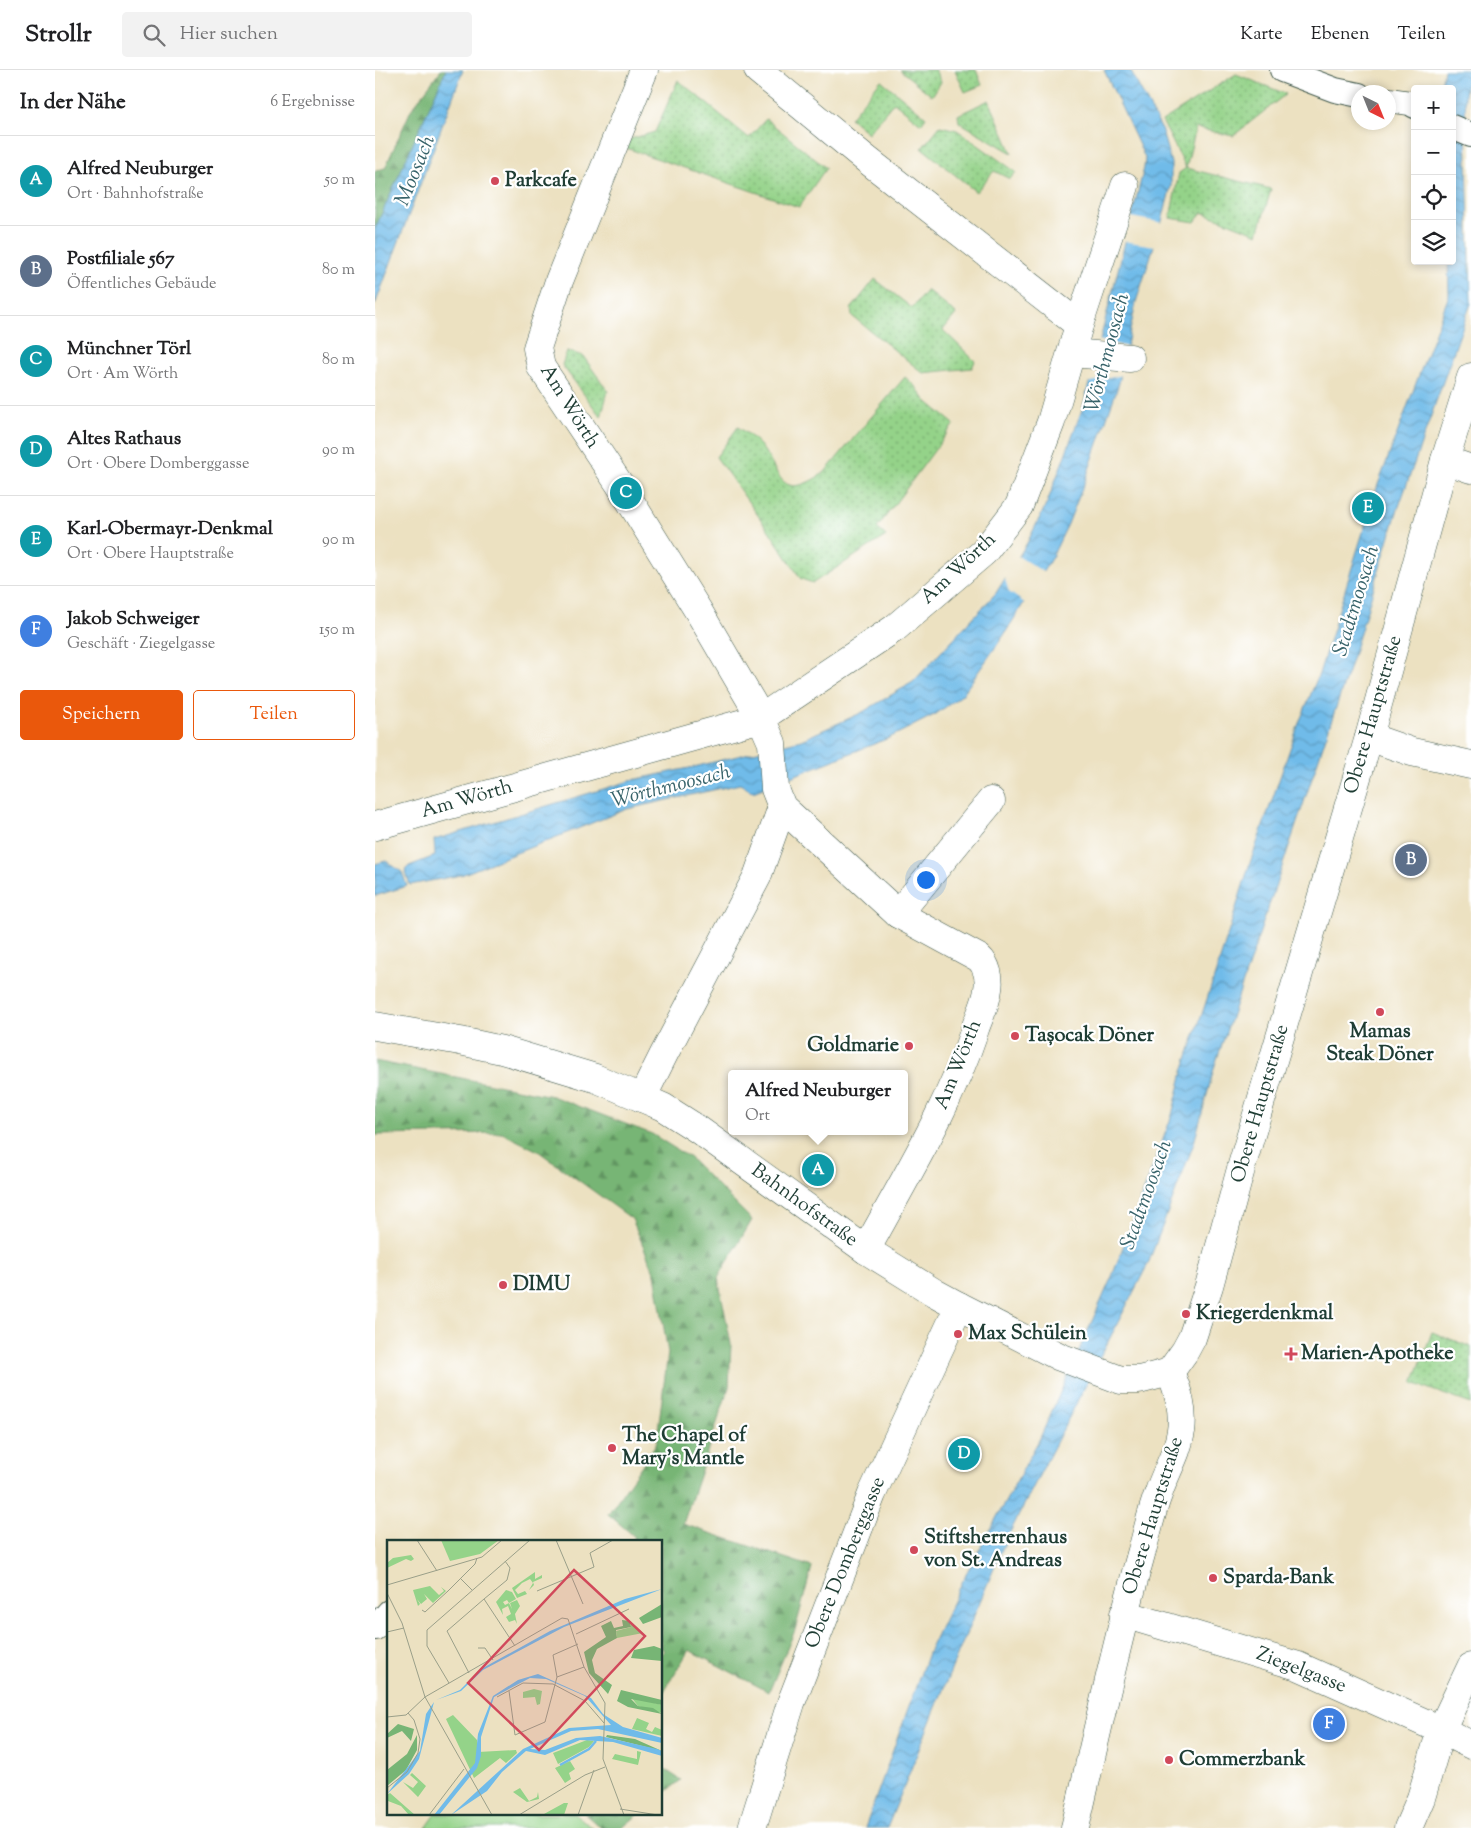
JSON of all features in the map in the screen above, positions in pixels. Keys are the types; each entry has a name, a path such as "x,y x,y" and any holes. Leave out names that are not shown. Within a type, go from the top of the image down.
{"street":[{"name":"Am Wörth","path":"642,1098 757,877 778,798 767,730 699,612 620,485 541,367 537,348 569,254 644,70"},
{"path":"758,70 866,159 1079,325"},
{"name":"Am Wörth","path":"375,826 767,730 895,628 984,552 1019,506 1079,354 1079,325 1125,186"},
{"path":"1079,354 1130,358"},
{"name":"Obere Hauptstraße","path":"1075,1828 1124,1614 1159,1492 1178,1448 1181,1430 1181,1410 1178,1393 1170,1372 1192,1338 1209,1286 1369,737 1445,460 1471,377"},
{"path":"1445,460 1471,469"},
{"path":"1369,737 1412,752 1471,765"},
{"name":"Am Wörth","path":"778,798 899,914 984,962 987,969 989,990 965,1058 937,1120 866,1250"},
{"path":"899,914 991,801"},
{"name":"Bahnhofstraße","path":"375,1026 502,1050 595,1078 642,1098 696,1128 866,1250 959,1306 1060,1357 1121,1380 1139,1380 1170,1372"},
{"name":"Obere Domberggasse","path":"752,1828 791,1703 868,1503 959,1306"},
{"name":"Ziegelgasse","path":"1124,1614 1298,1666 1471,1745"},
{"path":"1408,1828 1421,1798 1441,1730 1471,1667"}],"lane":[{"path":"1282,70 1327,87 1351,93"},
{"path":"1396,101 1411,104"},
{"path":"1456,128 1471,135"},
{"path":"375,1628 387,1614"}],"green space":[{"path":"441,70 446,70 375,229 375,171 385,168 411,110"},
{"path":"900,70 935,70 941,82 932,96"},
{"path":"955,70 976,70 982,85 965,92"},
{"path":"1236,74 1286,94 1233,136 1196,128 1186,168 1162,121"},
{"path":"678,80 749,138 766,119 826,168 799,207 626,148 630,139 655,132"},
{"path":"881,80 926,117 921,124 894,102 868,133 850,118"},
{"path":"989,100 1012,153 959,122 958,115"},
{"path":"940,126 957,130 1016,172 1010,179 994,171 976,192 922,148"},
{"path":"1186,168 1271,189 1258,234 1202,212 1195,222 1170,218 1179,173"},
{"path":"875,279 912,308 927,290 956,314 943,330 975,361 972,368 923,373 852,316 851,309"},
{"path":"567,351 583,356 608,391 601,417 562,365"},
{"path":"905,377 916,387 925,400 954,424 877,528 886,536 813,583 801,579 716,457 738,427 760,445 783,481 790,485 799,485 810,481 825,472"},
{"path":"375,1061 552,1096 652,1134 690,1158 752,1220 718,1278 731,1344 729,1387 683,1524 812,1567 795,1630 769,1692 689,1650 663,1693 663,1540 633,1540 635,1537 608,1514 656,1445 668,1353 655,1274 632,1219 538,1151 502,1133 375,1135"},
{"path":"1432,1332 1471,1347 1471,1404 1413,1383"},
{"path":"663,1768 681,1780 663,1794"},
{"path":"435,1816 578,1816 593,1828 426,1828"},
{"path":"587,1816 637,1816 622,1828 601,1828"}],"water":[{"name":"Moosach","path":"446,70 463,70 375,305 375,229"},
{"name":"Wörthmoosach","path":"1104,70 1130,70 1161,128 1171,163 1171,186 1136,302 1119,383 1068,524 1052,557 1004,635 962,695 936,714 889,738 753,792 740,784 627,809 461,875 410,885 405,870 409,866 435,856 434,840 633,780 801,740 861,713 913,682 996,593 1027,543 1047,503 1083,407 1144,168 1145,158"},
{"name":"Stadtmoosach","path":"1444,70 1469,70 1465,94 1471,303 1397,512 1349,669 1215,1065 1194,1143 1148,1264 1006,1540 887,1828 865,1828 928,1653 968,1570 1040,1438 1113,1274 1172,1115 1184,1068 1249,866 1299,723 1319,674 1376,490 1449,295 1448,265 1456,265 1456,85 1441,85"},
{"path":"386,861 402,872 407,886 375,896 375,864"}],"pier":[{"path":"1130,217 1164,223 1155,246 1123,241"},
{"path":"1098,340 1128,347 1123,375 1087,383"},
{"path":"1016,555 1045,573 1026,604 1009,592 1004,576"}],"place":[{"name":"Parkcafe","path":"495,181"},
{"name":"Münchner Törl","path":"626,493"},
{"name":"Karl-Obermayr-Denkmal","path":"1368,508"},
{"name":"Postfiliale 567","path":"1411,860"},
{"name":"Mamas Steak Döner","path":"1380,1012"},
{"name":"Taşocak Döner","path":"1015,1036"},
{"name":"Goldmarie","path":"909,1046"},
{"name":"Alfred Neuburger","path":"818,1170"},
{"name":"DIMU","path":"503,1285"},
{"name":"Kriegerdenkmal","path":"1186,1314"},
{"name":"Max Schülein","path":"958,1334"},
{"name":"Marien-Apotheke","path":"1291,1354"},
{"name":"The Chapel of Mary’s Mantle","path":"612,1448"},
{"name":"Altes Rathaus","path":"964,1454"},
{"name":"Stiftsherrenhaus von St. Andreas","path":"914,1550"},
{"name":"Sparda-Bank","path":"1213,1578"},
{"name":"Jakob Schweiger","path":"1329,1724"},
{"name":"Commerzbank","path":"1169,1760"}]}
